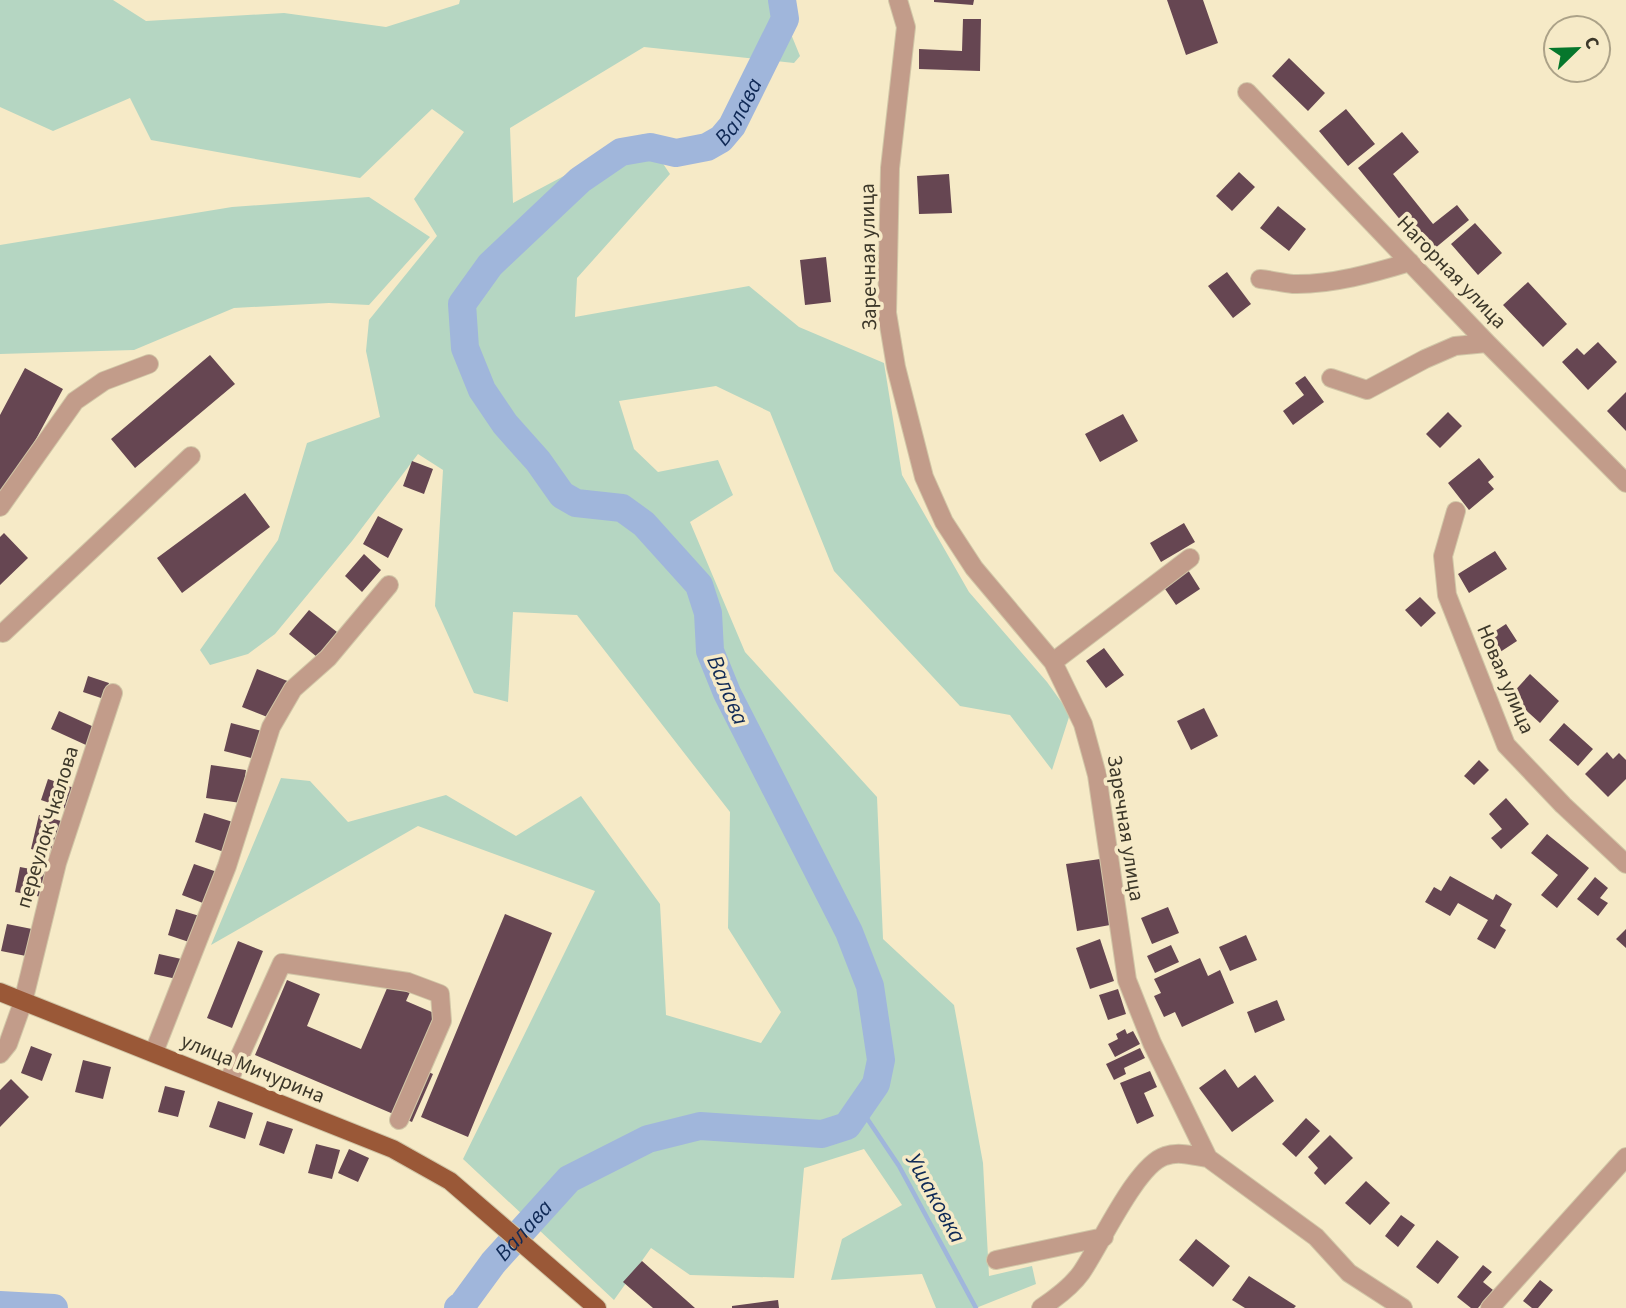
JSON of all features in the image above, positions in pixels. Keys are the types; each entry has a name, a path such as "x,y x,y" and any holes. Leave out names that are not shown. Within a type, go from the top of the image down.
{"main road":[{"name":"улица Мичурина","path":"0,992 393,1149 450,1181 597,1308"}],"street":[{"name":"Заречная улица","path":"898,0 906,27 890,168 887,313 896,367 924,477 944,522 974,568 1053,662 1083,724 1097,775 1127,979 1152,1043 1208,1158 1315,1237 1349,1273 1403,1308"},
{"name":"Нагорная улица","path":"1247,92 1626,483"},
{"path":"1260,279 1294,284 1368,275 1410,262"},
{"path":"1331,377 1367,390 1455,346 1488,343"},
{"path":"0,506 75,401 104,381 149,364"},
{"path":"1,633 191,456"},
{"name":"Новая улица","path":"1456,511 1443,556 1447,595 1506,745 1563,805 1626,864"},
{"path":"1053,662 1190,558"},
{"path":"153,1052 227,866 271,727 293,690 328,658 389,585"},
{"name":"переулок Чкалова","path":"0,1054 8,1044 23,1002 57,863 113,692"},
{"path":"228,1082 282,963 408,982 440,994 442,1021 399,1120"},
{"path":"1041,1308 1058,1297 1080,1275 1128,1193 1152,1164 1164,1156 1172,1155 1208,1158"},
{"path":"1490,1308 1626,1157"},
{"path":"996,1260 1104,1237"}],"green space":[{"path":"0,0 113,0 146,21 284,13 386,27 459,4 460,0 777,0 800,56 794,63 644,47 510,128 513,203 643,134 670,174 577,278 575,317 749,286 799,327 884,363 902,475 969,592 1047,682 1070,714 1052,770 1010,715 960,706 834,571 770,412 716,386 619,401 634,449 658,472 718,460 733,495 690,522 745,652 877,797 883,939 954,1005 983,1163 989,1276 1032,1266 1036,1284 976,1308 936,1308 922,1274 831,1280 842,1239 902,1205 864,1149 804,1168 794,1278 690,1275 651,1248 614,1300 463,1159 595,891 418,826 211,945 281,778 310,781 348,822 446,795 516,836 581,796 660,904 666,1015 761,1043 781,1012 728,928 730,812 577,615 513,612 508,702 474,693 435,606 443,470 418,454 352,541 275,634 248,654 210,665 200,650 278,540 307,443 380,417 366,351 369,320 437,236 414,199 464,132 432,109 360,178 151,140 130,98 53,131 0,107"},
{"path":"369,197 430,237 369,305 329,303 234,308 134,350 0,354 0,245 232,207"}],"building":[{"path":"934,0 974,0 973,5"},
{"path":"1167,0 1203,0 1218,43 1186,55"},
{"path":"963,19 981,19 980,71 919,69 919,49 962,51"},
{"path":"1289,58 1325,93 1308,111 1272,76"},
{"path":"1346,109 1375,144 1348,166 1319,131"},
{"path":"1402,132 1419,152 1393,174 1433,224 1457,205 1469,220 1428,254 1358,168"},
{"path":"1239,172 1255,187 1232,211 1216,196"},
{"path":"949,174 952,213 919,214 917,176"},
{"path":"1278,206 1306,229 1289,251 1260,228"},
{"path":"1475,223 1502,253 1478,275 1451,244"},
{"path":"826,257 831,302 805,305 800,260"},
{"path":"1227,272 1251,304 1233,318 1208,286"},
{"path":"1528,282 1567,324 1543,347 1503,305"},
{"path":"1598,342 1617,362 1588,390 1562,362 1577,348 1584,355"},
{"path":"210,355 235,384 135,468 111,439"},
{"path":"25,368 63,389 0,506 0,415"},
{"path":"1305,376 1324,402 1293,425 1283,411 1304,395 1295,383"},
{"path":"1626,392 1626,431 1607,411"},
{"path":"1448,412 1462,426 1440,448 1426,434"},
{"path":"1123,414 1138,441 1100,462 1085,434"},
{"path":"1479,458 1494,477 1488,482 1494,489 1469,510 1448,483"},
{"path":"412,461 433,469 424,494 403,486"},
{"path":"245,493 270,527 182,593 157,558"},
{"path":"378,516 403,529 388,558 363,544"},
{"path":"1184,523 1195,542 1161,562 1150,543"},
{"path":"4,533 28,558 0,585 0,537"},
{"path":"1495,551 1507,569 1469,593 1458,574"},
{"path":"364,554 381,570 362,592 345,576"},
{"path":"1188,570 1200,589 1176,605 1163,586"},
{"path":"1420,597 1436,613 1421,627 1405,610"},
{"path":"309,610 337,632 317,657 289,634"},
{"path":"1506,624 1517,641 1494,656 1483,639"},
{"path":"1104,648 1124,675 1106,688 1086,661"},
{"path":"257,669 290,682 275,720 242,707"},
{"path":"1530,674 1559,701 1540,723 1510,696"},
{"path":"88,676 109,683 104,699 83,692"},
{"path":"1204,708 1218,736 1191,750 1177,721"},
{"path":"59,711 94,727 86,745 51,729"},
{"path":"231,723 262,731 255,759 224,751"},
{"path":"1564,723 1593,749 1578,766 1549,740"},
{"path":"1607,752 1613,759 1619,753 1626,760 1626,779 1608,797 1585,774"},
{"path":"1479,760 1489,770 1474,785 1464,776"},
{"path":"211,765 246,770 241,803 206,798"},
{"path":"48,779 74,788 67,809 41,800"},
{"path":"1506,798 1529,824 1501,849 1491,838 1502,829 1489,814"},
{"path":"204,813 236,823 227,853 195,842"},
{"path":"39,815 65,822 57,855 31,849"},
{"path":"1547,834 1589,868 1557,908 1541,895 1558,875 1531,853"},
{"path":"1100,859 1110,925 1077,931 1066,864"},
{"path":"194,864 220,873 208,905 182,895"},
{"path":"20,867 46,872 42,897 15,892"},
{"path":"1450,876 1493,900 1496,894 1512,904 1500,926 1506,930 1495,949 1477,939 1488,920 1458,903 1450,916 1425,902 1434,887 1441,891"},
{"path":"1595,877 1608,888 1600,898 1608,903 1598,916 1577,899"},
{"path":"1168,907 1179,933 1152,944 1141,918"},
{"path":"176,909 203,917 195,944 168,935"},
{"path":"505,914 552,933 468,1137 421,1117"},
{"path":"7,924 37,930 31,957 1,951"},
{"path":"1626,929 1626,948 1616,939"},
{"path":"1246,935 1257,960 1230,971 1219,947"},
{"path":"1100,939 1114,981 1090,989 1076,948"},
{"path":"238,941 263,951 232,1028 207,1018"},
{"path":"1171,945 1179,962 1155,973 1147,956"},
{"path":"159,954 186,960 181,980 154,974"},
{"path":"1200,958 1208,976 1220,970 1234,1003 1182,1027 1175,1012 1164,1017 1154,996 1161,993 1154,979"},
{"path":"394,972 415,981 406,1001 441,1016 419,1068 433,1074 412,1122 255,1055 287,980 320,994 307,1026 361,1049"},
{"path":"1118,989 1126,1014 1108,1020 1099,995"},
{"path":"1277,1000 1285,1020 1255,1033 1247,1012"},
{"path":"1125,1029 1127,1034 1133,1031 1140,1044 1115,1057 1108,1044 1118,1039 1116,1034"},
{"path":"31,1046 52,1054 42,1081 21,1073"},
{"path":"1140,1048 1145,1058 1124,1068 1126,1074 1114,1080 1106,1064"},
{"path":"83,1060 111,1067 103,1099 75,1092"},
{"path":"1225,1069 1238,1088 1255,1075 1274,1101 1232,1132 1199,1088"},
{"path":"1150,1071 1157,1087 1144,1093 1154,1116 1137,1124 1120,1083"},
{"path":"11,1079 29,1097 0,1127 0,1090"},
{"path":"165,1086 185,1091 178,1117 158,1112"},
{"path":"218,1101 253,1113 245,1139 209,1127"},
{"path":"1306,1118 1320,1131 1296,1157 1282,1144"},
{"path":"267,1121 293,1129 284,1154 259,1145"},
{"path":"1330,1135 1353,1158 1325,1185 1314,1173 1318,1168 1308,1157"},
{"path":"316,1144 340,1150 332,1179 308,1173"},
{"path":"349,1149 369,1158 358,1182 338,1173"},
{"path":"1366,1181 1390,1203 1370,1225 1345,1203"},
{"path":"1401,1215 1415,1225 1398,1247 1385,1236"},
{"path":"1196,1239 1230,1266 1213,1287 1179,1260"},
{"path":"1437,1240 1459,1257 1438,1284 1416,1267"},
{"path":"642,1261 695,1308 653,1308 623,1282"},
{"path":"1483,1265 1492,1272 1483,1282 1493,1290 1478,1308 1471,1308 1457,1297"},
{"path":"1249,1276 1296,1306 1245,1308 1232,1300"},
{"path":"1540,1280 1553,1290 1538,1308 1532,1308 1523,1301"},
{"path":"778,1300 779,1308 732,1308 732,1306"}],"waterway":[{"name":"Валава","path":"458,1308 493,1263 569,1179 648,1139 700,1126 822,1134 847,1126 876,1084 881,1060 870,986 849,932 727,693 710,651 708,613 699,585 644,524 622,508 576,503 562,495 538,461 505,424 482,390 465,348 462,304 490,265 580,180 621,152 650,147 676,153 707,147 721,139 732,126 785,19 782,0"},
{"name":"Ушаковка","path":"860,1108 899,1166 976,1308"},
{"name":"Валава","path":"0,1305 54,1308"}]}
